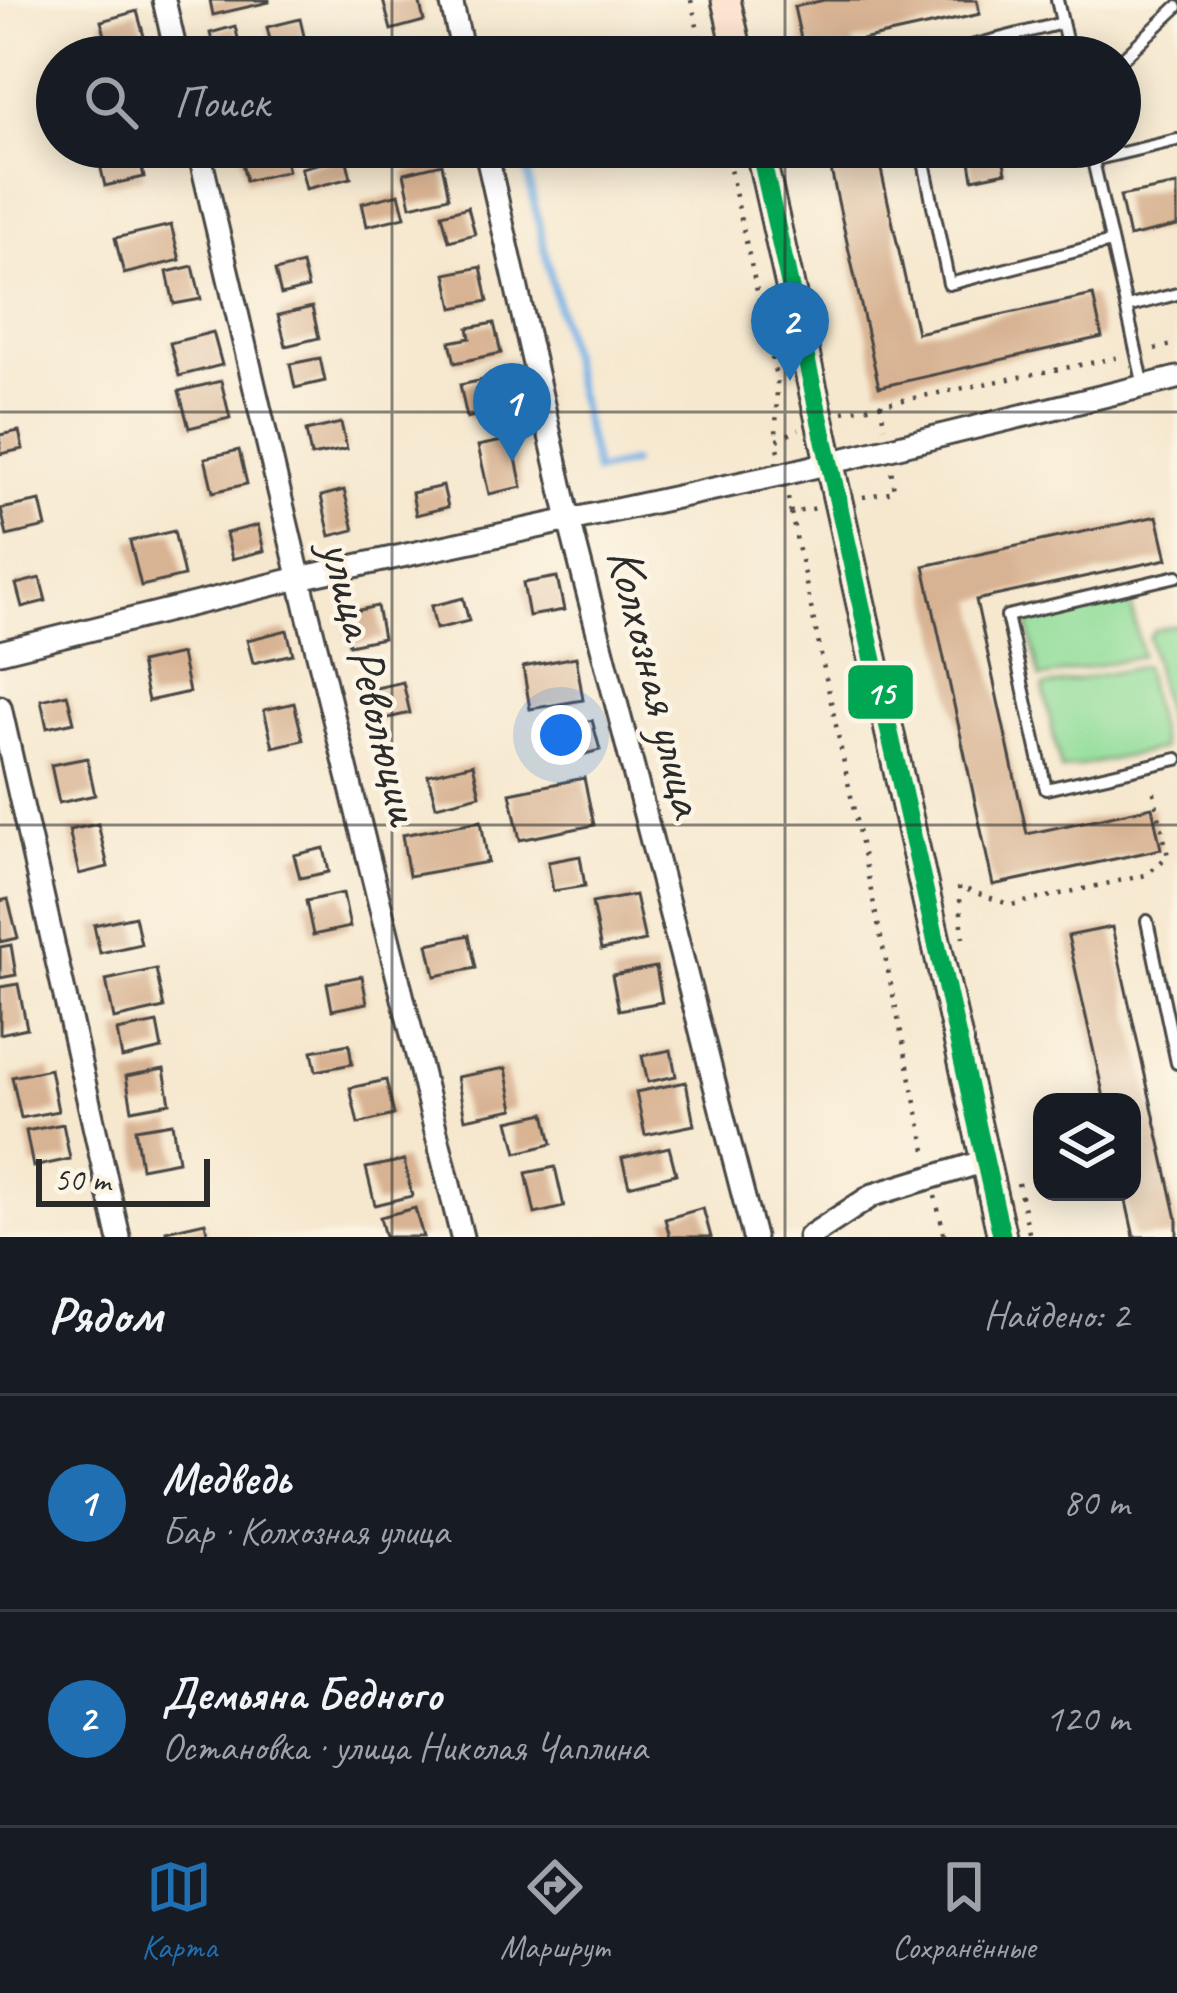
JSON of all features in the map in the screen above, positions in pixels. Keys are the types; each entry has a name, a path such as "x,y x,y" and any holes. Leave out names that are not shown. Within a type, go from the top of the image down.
{"street":[{"path":"164,0 172,36"},
{"path":"451,0 459,36"},
{"path":"726,0 734,36"},
{"name":"улица Революции","path":"203,168 462,1237"},
{"name":"Колхозная улица","path":"489,168 569,520 754,1237"},
{"path":"764,168 1002,1237"},
{"path":"0,652 299,578 830,462 1177,378"},
{"path":"0,707 119,1237"},
{"path":"820,1233 873,1195 982,1162"}],"lane":[{"path":"1057,0 1065,36"},
{"path":"1141,42 1177,8"},
{"path":"1008,36 1062,22"},
{"path":"1141,145 1177,140"},
{"path":"925,168 949,284 1111,242"},
{"path":"1094,168 1144,386"},
{"path":"1126,307 1177,294"},
{"path":"1177,576 1007,616 1046,789 1177,758"},
{"path":"1147,921 1177,1064"}],"path":[{"path":"692,0 700,36"},
{"path":"730,168 777,381 776,440"},
{"path":"880,403 1177,344"},
{"path":"791,514 945,1237"},
{"path":"958,887 1011,905 1147,875 1168,856 1148,766"}],"green space":[{"path":"1130,599 1142,656 1040,678 1027,621"},
{"path":"1177,625 1177,730 1167,725 1149,638 1154,630"},
{"path":"1144,666 1162,749 1061,770 1043,687"}],"building":[{"path":"210,0 269,0 269,2 213,15"},
{"path":"383,0 419,0 424,21 391,30"},
{"path":"824,0 977,0 980,14 880,36 800,36 794,7"},
{"path":"137,11 144,36 105,36 101,21"},
{"path":"300,19 304,36 269,36 267,27"},
{"path":"235,26 237,36 211,36"},
{"path":"101,168 142,168 144,177 105,186"},
{"path":"243,168 287,168 288,171 246,181"},
{"path":"301,168 349,168 351,178 306,189"},
{"path":"443,168 449,197 411,206 404,173"},
{"path":"831,168 881,168 917,333 1093,295 1102,337 879,387"},
{"path":"971,168 1005,168 1006,172 973,179"},
{"path":"1177,185 1177,226 1129,237 1120,196"},
{"path":"399,194 405,217 367,226 362,203"},
{"path":"468,207 475,234 449,241 442,214"},
{"path":"171,225 180,260 124,274 115,238"},
{"path":"302,264 308,288 281,295 275,271"},
{"path":"193,266 201,299 174,304 167,272"},
{"path":"481,267 488,301 453,308 446,274"},
{"path":"312,307 319,338 286,346 278,315"},
{"path":"494,323 501,353 455,363 450,342 470,338 468,328"},
{"path":"213,332 222,365 179,376 170,343"},
{"path":"320,358 325,381 295,388 290,364"},
{"path":"497,377 504,409 467,418 460,385"},
{"path":"221,381 230,418 189,428 179,391"},
{"path":"341,423 347,449 311,456 306,431"},
{"path":"19,431 23,449 0,454 0,435"},
{"path":"512,439 522,487 489,494 478,446"},
{"path":"239,450 247,484 213,492 205,458"},
{"path":"443,486 448,507 416,515 412,493"},
{"path":"344,490 354,530 330,536 321,496"},
{"path":"40,501 46,527 7,536 1,509"},
{"path":"1157,516 1167,559 976,600 1027,834 1152,807 1161,849 993,885 924,566"},
{"path":"258,525 264,551 232,559 226,533"},
{"path":"174,531 184,576 141,586 130,541"},
{"path":"557,577 564,610 529,616 523,583"},
{"path":"40,578 46,601 22,607 16,584"},
{"path":"463,598 469,621 436,629 431,606"},
{"path":"377,606 383,638 349,645 342,614"},
{"path":"287,630 293,654 253,663 247,640"},
{"path":"181,654 189,692 148,701 140,663"},
{"path":"576,657 583,700 530,709 523,667"},
{"path":"403,682 410,713 370,722 363,691"},
{"path":"67,694 74,722 47,728 41,700"},
{"path":"294,703 303,740 273,747 264,710"},
{"path":"592,720 600,750 567,759 559,729"},
{"path":"87,758 95,795 59,803 51,765"},
{"path":"473,764 480,795 436,806 428,775"},
{"path":"584,778 594,825 520,840 510,793"},
{"path":"481,821 488,862 409,876 402,835"},
{"path":"98,824 108,867 79,874 69,830"},
{"path":"324,848 329,872 300,878 294,855"},
{"path":"580,856 585,886 553,891 548,862"},
{"path":"343,893 350,927 313,935 306,901"},
{"path":"635,895 645,941 601,950 592,903"},
{"path":"8,899 18,938 0,942 0,901"},
{"path":"135,916 141,944 100,953 94,925"},
{"path":"1112,927 1177,1219 1177,1237 1134,1237 1126,1201 1141,1201 1141,1093 1103,1093 1068,936"},
{"path":"469,935 476,968 435,976 428,944"},
{"path":"11,945 16,975 0,978 0,947"},
{"path":"656,967 662,1002 619,1010 612,975"},
{"path":"156,969 164,1008 114,1019 106,980"},
{"path":"362,976 367,1003 332,1010 327,983"},
{"path":"18,984 27,1028 0,1034 0,987"},
{"path":"157,1023 162,1049 122,1058 117,1031"},
{"path":"349,1044 352,1064 316,1071 312,1051"},
{"path":"671,1050 676,1076 648,1082 642,1056"},
{"path":"506,1068 514,1109 465,1119 457,1077"},
{"path":"50,1069 58,1111 21,1118 12,1077"},
{"path":"164,1069 170,1103 132,1110 126,1076"},
{"path":"386,1080 394,1115 358,1124 350,1088"},
{"path":"686,1082 694,1125 645,1135 636,1092"},
{"path":"545,1113 552,1144 517,1153 509,1121"},
{"path":"172,1123 178,1161 141,1168 135,1129"},
{"path":"63,1124 70,1159 33,1167 26,1131"},
{"path":"669,1147 676,1174 629,1186 622,1158"},
{"path":"404,1160 412,1196 375,1205 366,1168"},
{"path":"555,1167 564,1207 535,1214 526,1173"},
{"path":"415,1208 423,1237 385,1237 380,1217"},
{"path":"703,1208 711,1237 670,1237 665,1219"},
{"path":"205,1222 208,1237 167,1237 166,1231"}],"waterway":[{"path":"526,168 596,472 631,463"}],"transit line":[{"name":"15","path":"764,168 1002,1237"}],"place":[{"name":"Демьяна Бедного","path":"790,381"},
{"name":"Медведь","path":"512,462"}]}
